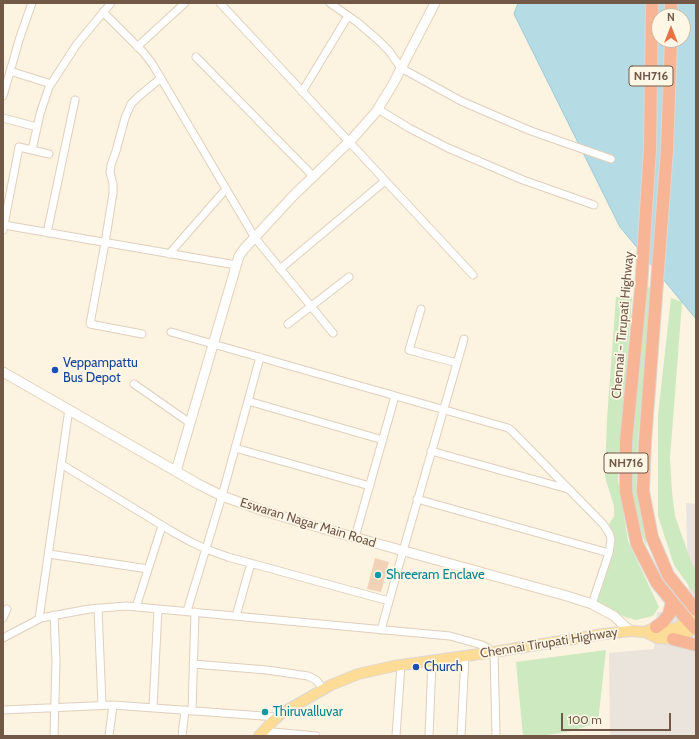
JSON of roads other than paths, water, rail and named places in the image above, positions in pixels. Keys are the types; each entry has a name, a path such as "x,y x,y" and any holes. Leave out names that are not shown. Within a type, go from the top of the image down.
{"highway":[{"name":"Chennai - Tirupati Highway","path":"652,3 650,149 641,288 626,441 626,492 637,544 657,583 672,602 694,625"},
{"name":"NH716","path":"671,48 667,150 644,442 643,491 652,537 668,575 696,610"},
{"path":"650,629 663,622 669,614 672,602"},
{"path":"673,639 696,645"}],"main road":[{"path":"650,629 668,629 694,625"},
{"path":"650,629 657,638 673,639 694,625"},
{"name":"Chennai Tirupati Highway","path":"261,733 277,717 288,709 323,689 358,674 432,660 494,652 597,635 650,629"}],"street":[{"path":"3,96 32,3"},
{"path":"32,150 45,98 51,84 77,44 111,3"},
{"path":"137,47 184,3"},
{"path":"220,3 473,275"},
{"path":"330,3 377,39 389,51 401,68 461,101 531,131 611,159"},
{"path":"176,471 236,265 240,256 313,176 349,142 378,109 433,7"},
{"path":"103,12 153,65 255,238 333,333"},
{"path":"302,92 348,16"},
{"path":"196,56 313,176"},
{"path":"10,71 51,84"},
{"path":"142,334 90,324 105,243 113,186 110,168 125,118 131,104 161,78"},
{"path":"47,233 75,100"},
{"path":"378,109 408,128 448,148 523,180 594,206"},
{"path":"3,118 37,127"},
{"path":"49,154 19,147 4,228 47,233 236,265"},
{"path":"280,269 385,181"},
{"path":"169,254 226,188"},
{"path":"288,324 349,277"},
{"path":"420,310 409,350 457,363"},
{"path":"172,332 508,428 603,524 609,533 611,540 609,553 592,604"},
{"path":"381,630 417,499 464,339"},
{"path":"187,611 222,496 260,357"},
{"name":"Eswaran Nagar Main Road","path":"3,372 204,488 222,496 264,511 592,604 614,616 630,631"},
{"path":"134,384 190,422"},
{"path":"355,537 395,396"},
{"path":"248,401 383,440"},
{"path":"40,619 69,409"},
{"path":"235,448 370,486"},
{"path":"431,451 569,489"},
{"path":"61,464 162,526 206,549 251,564 389,601"},
{"path":"417,499 609,553"},
{"path":"136,607 162,526"},
{"path":"48,554 148,569"},
{"path":"236,616 251,564"},
{"path":"3,638 40,619 54,615 120,606 450,636 482,645 494,652 496,736"},
{"path":"98,608 102,705"},
{"path":"3,618 7,609"},
{"path":"153,708 158,609"},
{"path":"182,736 188,710 193,664 195,612"},
{"path":"54,615 56,661 56,708 54,736"},
{"path":"462,736 465,656"},
{"path":"429,736 432,660"},
{"path":"193,664 267,670 308,676 316,680 323,689"},
{"path":"396,736 401,665"},
{"path":"109,736 113,705"},
{"path":"3,710 113,705 277,717"},
{"path":"261,733 316,736"}],"water":[{"path":"518,3 696,3 696,319 620,227 514,14"}],"place":[{"name":"Veppampattu Bus Depot","path":"55,370"},
{"name":"Shreeram Enclave","path":"378,575"},
{"name":"Church","path":"416,667"},
{"name":"Thiruvalluvar","path":"265,712"}]}
